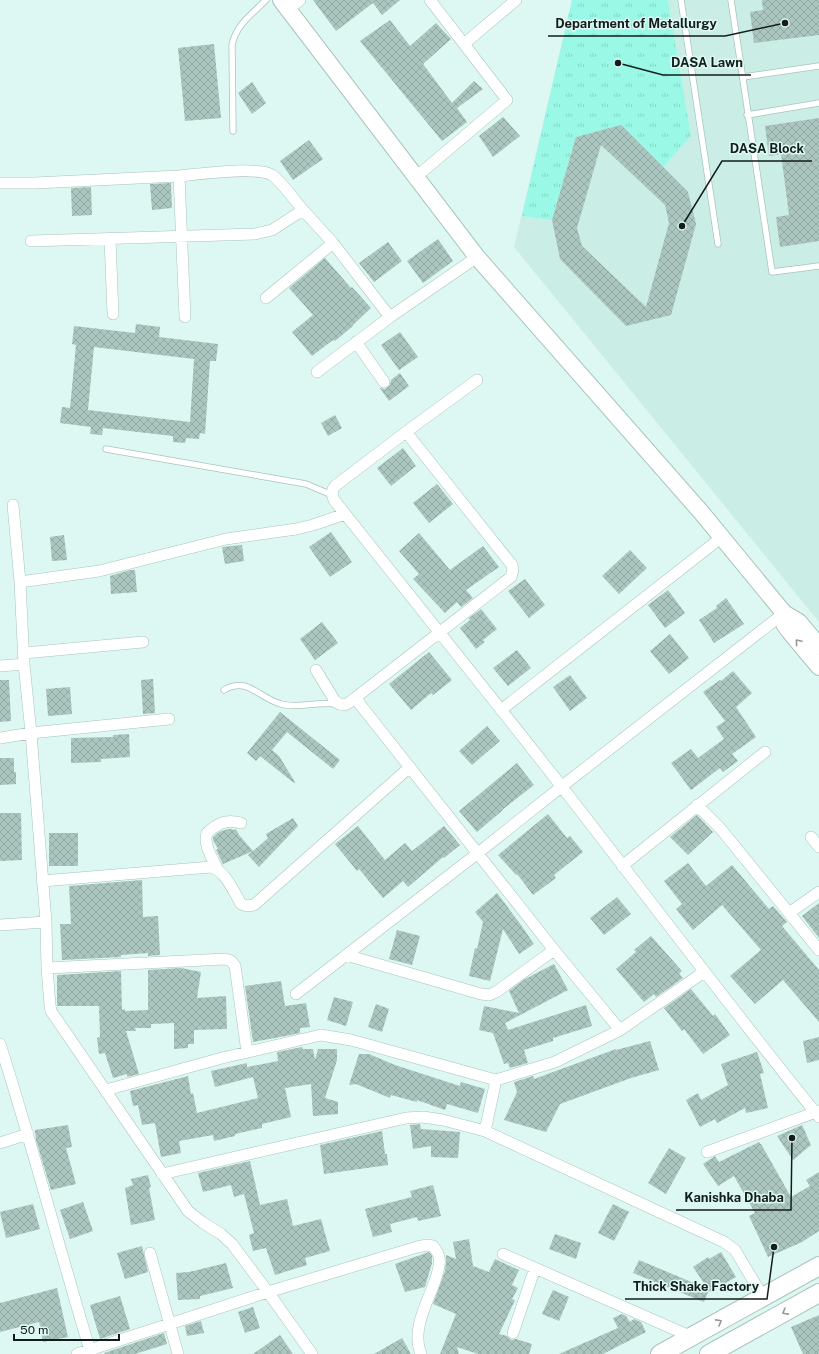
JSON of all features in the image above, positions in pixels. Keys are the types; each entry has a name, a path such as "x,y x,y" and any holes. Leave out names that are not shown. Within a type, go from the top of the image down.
{"main road":[{"path":"660,1354 819,1266"},
{"path":"709,1354 819,1293"}],"street":[{"path":"416,177 507,100 430,0"},
{"path":"464,44 516,0"},
{"path":"289,3 476,257 722,537 784,613 799,622 819,646"},
{"path":"0,183 35,183 180,176 252,170 265,172 274,176 333,243 390,317"},
{"path":"180,176 185,317"},
{"path":"31,240 255,234 266,232 303,210"},
{"path":"110,239 112,314"},
{"path":"266,298 333,243"},
{"path":"317,372 390,317 476,257"},
{"path":"356,342 384,382"},
{"path":"477,380 335,486 332,490 332,495 334,500 440,632 704,972 818,1114 707,1152"},
{"path":"316,670 339,705 349,703 511,577 513,570 512,565 406,432"},
{"path":"13,505 46,922 47,968 50,1005 52,1011 188,1211 221,1234 232,1244 312,1354"},
{"path":"20,582 100,571 226,539 296,529 345,514"},
{"path":"501,710 722,537"},
{"path":"784,613 784,624 819,667"},
{"path":"296,994 784,613"},
{"path":"0,666 24,659 143,642"},
{"path":"355,698 554,950 620,1030"},
{"path":"0,738 31,733 169,718"},
{"path":"622,866 765,752"},
{"path":"42,881 216,868 222,872 241,904 247,906 254,905 410,767"},
{"path":"697,805 720,828 819,950"},
{"path":"216,868 206,843 207,833 228,821 240,823"},
{"path":"811,837 819,847"},
{"path":"789,913 819,892"},
{"path":"0,925 46,922"},
{"path":"346,955 488,995 496,992 554,950"},
{"path":"47,968 225,959 231,961 235,966 247,1052"},
{"path":"106,1090 222,1058 321,1035 351,1040 496,1080 555,1062 620,1030 704,972"},
{"path":"0,1044 28,1134 90,1352"},
{"path":"485,1131 496,1080"},
{"path":"162,1174 406,1118 423,1117 436,1119 485,1131 724,1242 735,1250 763,1297"},
{"path":"0,1143 28,1134"},
{"path":"77,1354 90,1352 169,1324 268,1292 427,1245 433,1246 437,1251 440,1264 418,1333 421,1354"},
{"path":"150,1253 178,1354"},
{"path":"503,1254 692,1337"},
{"path":"513,1333 535,1268"}],"lane":[{"path":"233,131 232,45 234,36 239,27 266,0"},
{"path":"681,0 718,244"},
{"path":"731,0 747,115 772,272 819,266"},
{"path":"743,78 819,66"},
{"path":"747,115 819,102"},
{"path":"106,450 306,484 332,495"},
{"path":"224,690 237,684 249,687 270,700 289,706 325,703 339,705"}],"shaded area":[{"path":"572,0 819,0 819,622 514,247"}],"green space":[{"path":"572,0 668,0 691,136 663,167 621,125 576,137 552,220 522,216"}],"building":[{"path":"313,0 400,0 382,15 373,3 336,31"},
{"path":"762,0 819,0 819,35 754,43 750,12 763,10"},
{"path":"390,20 410,46 436,23 451,39 423,64 452,103 474,81 483,89 457,108 467,122 442,141 360,41"},
{"path":"214,44 221,118 185,121 178,48"},
{"path":"252,82 266,103 252,114 238,93"},
{"path":"503,117 520,136 493,157 479,136"},
{"path":"819,118 819,241 780,247 776,217 789,215 781,154 769,156 765,126"},
{"path":"621,125 688,192 696,224 671,315 626,326 560,259 552,220 576,137","holes":["601,145 665,205 669,223 646,307 582,246 577,228"]},
{"path":"309,140 323,159 293,180 280,161"},
{"path":"171,183 172,208 152,210 150,184"},
{"path":"91,187 92,215 72,216 71,188"},
{"path":"438,239 453,261 423,283 407,261"},
{"path":"388,242 402,261 374,282 359,263"},
{"path":"325,258 371,308 335,341 333,340 312,356 292,332 313,315 289,288"},
{"path":"136,324 160,327 159,337 218,344 216,361 210,361 205,434 200,433 199,439 186,438 185,443 173,442 173,436 103,428 102,435 90,434 91,427 60,423 62,407 70,408 76,345 72,344 74,326 135,333","holes":["94,347 194,359 190,422 88,410"]},
{"path":"400,332 418,357 399,370 381,345"},
{"path":"400,373 409,386 389,401 380,388 385,389 388,387 391,380"},
{"path":"335,415 342,428 328,436 321,423"},
{"path":"403,448 416,466 391,486 377,468"},
{"path":"437,484 453,504 429,523 413,503"},
{"path":"331,532 352,562 330,577 309,547"},
{"path":"419,533 450,570 483,546 499,567 466,590 473,598 461,607 457,602 445,613 413,579 419,574 399,551"},
{"path":"64,535 67,560 52,561 50,537"},
{"path":"242,545 244,561 225,564 222,547"},
{"path":"630,550 647,568 619,594 602,576"},
{"path":"135,570 137,592 111,594 110,576"},
{"path":"525,579 545,605 529,618 508,591"},
{"path":"668,590 685,613 665,628 648,605"},
{"path":"726,598 744,624 714,643 699,620 717,608 716,606"},
{"path":"481,609 497,629 483,640 485,642 476,649 460,628 470,620 469,618"},
{"path":"322,622 338,643 315,660 300,639"},
{"path":"670,634 689,658 669,674 650,651"},
{"path":"517,650 531,668 508,686 493,668"},
{"path":"429,652 452,680 433,695 431,693 411,710 389,684"},
{"path":"733,671 752,693 736,707 756,737 732,754 738,761 723,772 720,768 691,790 671,763 691,749 698,758 724,739 716,727 725,721 703,692 720,680 721,681"},
{"path":"570,675 587,698 570,711 553,687"},
{"path":"153,679 155,713 143,714 141,680"},
{"path":"0,680 9,680 11,721 0,722"},
{"path":"70,687 72,714 48,716 46,689"},
{"path":"280,712 340,760 333,769 287,732 272,750 279,756 295,782 294,783 260,756 256,761 247,753"},
{"path":"487,726 500,741 472,765 459,751"},
{"path":"129,734 130,757 101,759 101,762 71,763 71,738 113,737 113,735"},
{"path":"0,758 14,758 16,784 0,785"},
{"path":"517,763 534,785 477,832 459,811"},
{"path":"0,813 21,813 22,860 0,861"},
{"path":"548,814 567,838 570,836 583,852 554,875 556,878 533,895 517,874 516,875 498,855"},
{"path":"697,815 713,832 688,855 670,837"},
{"path":"293,818 298,826 259,867 248,855 268,838 266,834"},
{"path":"358,826 385,860 405,843 412,851 444,826 460,845 444,858 443,857 408,887 403,881 383,898 359,869 357,871 335,844"},
{"path":"228,829 236,829 239,835 253,851 223,864 216,850 218,849 213,837 219,832"},
{"path":"49,833 78,833 78,866 49,866"},
{"path":"688,863 706,886 732,865 769,909 773,906 787,922 782,926 819,970 819,1022 783,980 755,1004 730,976 761,950 722,905 693,930 676,909 682,904 664,881"},
{"path":"142,880 143,917 158,916 160,955 148,956 148,953 121,955 121,957 62,960 60,924 71,924 69,886"},
{"path":"497,893 534,944 519,954 503,929 490,981 469,976 475,948 477,949 483,922 475,912"},
{"path":"617,897 631,914 604,935 590,918"},
{"path":"819,903 819,938 802,916"},
{"path":"397,930 420,936 412,965 389,959"},
{"path":"651,936 682,971 679,974 683,978 656,997 654,994 644,1002 616,969 636,952 634,950"},
{"path":"554,964 568,990 505,1023 508,1030 586,1005 592,1026 553,1038 553,1041 524,1050 528,1063 510,1068 508,1063 504,1064 493,1033 479,1030 484,1006 519,1013 509,991 525,979"},
{"path":"181,968 201,972 197,998 226,996 227,1029 194,1030 194,1044 188,1044 188,1048 174,1049 174,1023 151,1024 151,1028 135,1028 136,1031 126,1031 139,1074 127,1077 127,1074 113,1078 105,1053 99,1054 97,1038 100,1037 99,1006 57,1006 57,975 121,971 122,1010 148,1010 148,970"},
{"path":"281,981 285,1006 306,1003 310,1027 300,1028 300,1033 253,1042 245,986"},
{"path":"691,989 713,1016 715,1014 730,1035 703,1054 684,1029 682,1031 664,1008"},
{"path":"334,997 353,1002 346,1026 327,1020"},
{"path":"376,1004 389,1009 382,1032 368,1027"},
{"path":"819,1037 819,1060 807,1063 803,1041"},
{"path":"650,1041 659,1070 631,1078 560,1104 546,1132 504,1120 517,1092 514,1082 533,1076 534,1079 616,1049"},
{"path":"302,1047 303,1049 313,1049 315,1060 318,1049 337,1049 337,1060 325,1098 338,1102 338,1114 313,1116 311,1084 285,1088 291,1117 262,1124 262,1128 235,1134 235,1136 214,1141 213,1135 179,1141 181,1153 161,1157 155,1123 142,1125 138,1105 133,1106 130,1091 188,1076 191,1094 193,1093 197,1113 258,1098 253,1077 215,1087 211,1071 247,1063 247,1067 278,1061 277,1052"},
{"path":"757,1052 764,1073 760,1074 768,1108 746,1113 745,1108 717,1123 715,1119 700,1127 686,1100 698,1093 701,1100 728,1085 721,1064"},
{"path":"359,1054 369,1054 395,1065 460,1086 461,1082 485,1089 478,1113 447,1104 445,1110 417,1100 417,1102 391,1095 390,1098 356,1084 349,1085"},
{"path":"420,1124 421,1129 460,1132 458,1158 431,1157 431,1146 413,1149 410,1125"},
{"path":"68,1125 72,1147 66,1148 76,1184 51,1190 36,1140 35,1130"},
{"path":"802,1125 811,1145 793,1160 777,1136"},
{"path":"382,1131 388,1165 324,1174 320,1145"},
{"path":"759,1142 791,1197 810,1186 806,1180 819,1172 819,1231 802,1242 768,1257 749,1216 755,1213 734,1176 718,1186 703,1164 715,1156 719,1162"},
{"path":"669,1148 686,1158 666,1194 648,1183"},
{"path":"250,1161 260,1205 287,1199 293,1226 321,1219 330,1251 305,1258 307,1265 275,1275 266,1248 253,1251 249,1235 254,1233 244,1194 234,1197 231,1185 203,1192 198,1173"},
{"path":"148,1175 155,1220 131,1225 125,1188 133,1185 131,1179"},
{"path":"433,1185 441,1216 418,1221 417,1217 390,1224 392,1232 373,1237 365,1209 412,1197 410,1191"},
{"path":"83,1202 93,1231 70,1239 60,1210"},
{"path":"33,1204 40,1229 6,1238 0,1212"},
{"path":"613,1204 629,1212 614,1241 598,1233"},
{"path":"555,1234 581,1243 576,1259 549,1249"},
{"path":"469,1239 473,1266 489,1272 495,1259 519,1270 512,1285 518,1288 512,1299 515,1300 499,1334 507,1336 511,1340 516,1339 532,1344 529,1354 478,1354 457,1347 459,1354 440,1354 456,1314 433,1304 445,1271 446,1255 456,1259 453,1242"},
{"path":"142,1246 148,1272 125,1279 117,1253"},
{"path":"429,1252 432,1256 432,1263 425,1287 405,1292 395,1264"},
{"path":"721,1252 736,1277 710,1292 709,1290 704,1302 633,1273 639,1260 708,1289 693,1267 708,1257 709,1259"},
{"path":"226,1263 233,1288 200,1296 200,1299 178,1300 176,1273 189,1272"},
{"path":"57,1288 68,1337 43,1342 39,1322 0,1332 0,1303"},
{"path":"553,1290 569,1297 559,1321 542,1314"},
{"path":"120,1296 130,1329 100,1339 90,1305"},
{"path":"253,1307 260,1328 245,1333 238,1312"},
{"path":"622,1314 626,1316 630,1322 634,1319 641,1322 646,1332 603,1354 559,1354 618,1328 613,1318"},
{"path":"819,1315 819,1354 803,1354 791,1327"},
{"path":"201,1321 204,1333 187,1336 185,1326"},
{"path":"164,1333 167,1344 135,1354 104,1353"},
{"path":"280,1335 293,1354 253,1354"},
{"path":"402,1338 411,1354 374,1354"}],"place":[{"name":"Department of Metallurgy","path":"785,23"},
{"name":"DASA Lawn","path":"618,63"},
{"name":"DASA Block","path":"682,226"},
{"name":"Kanishka Dhaba","path":"792,1138"},
{"name":"Thick Shake Factory","path":"774,1247"}]}
